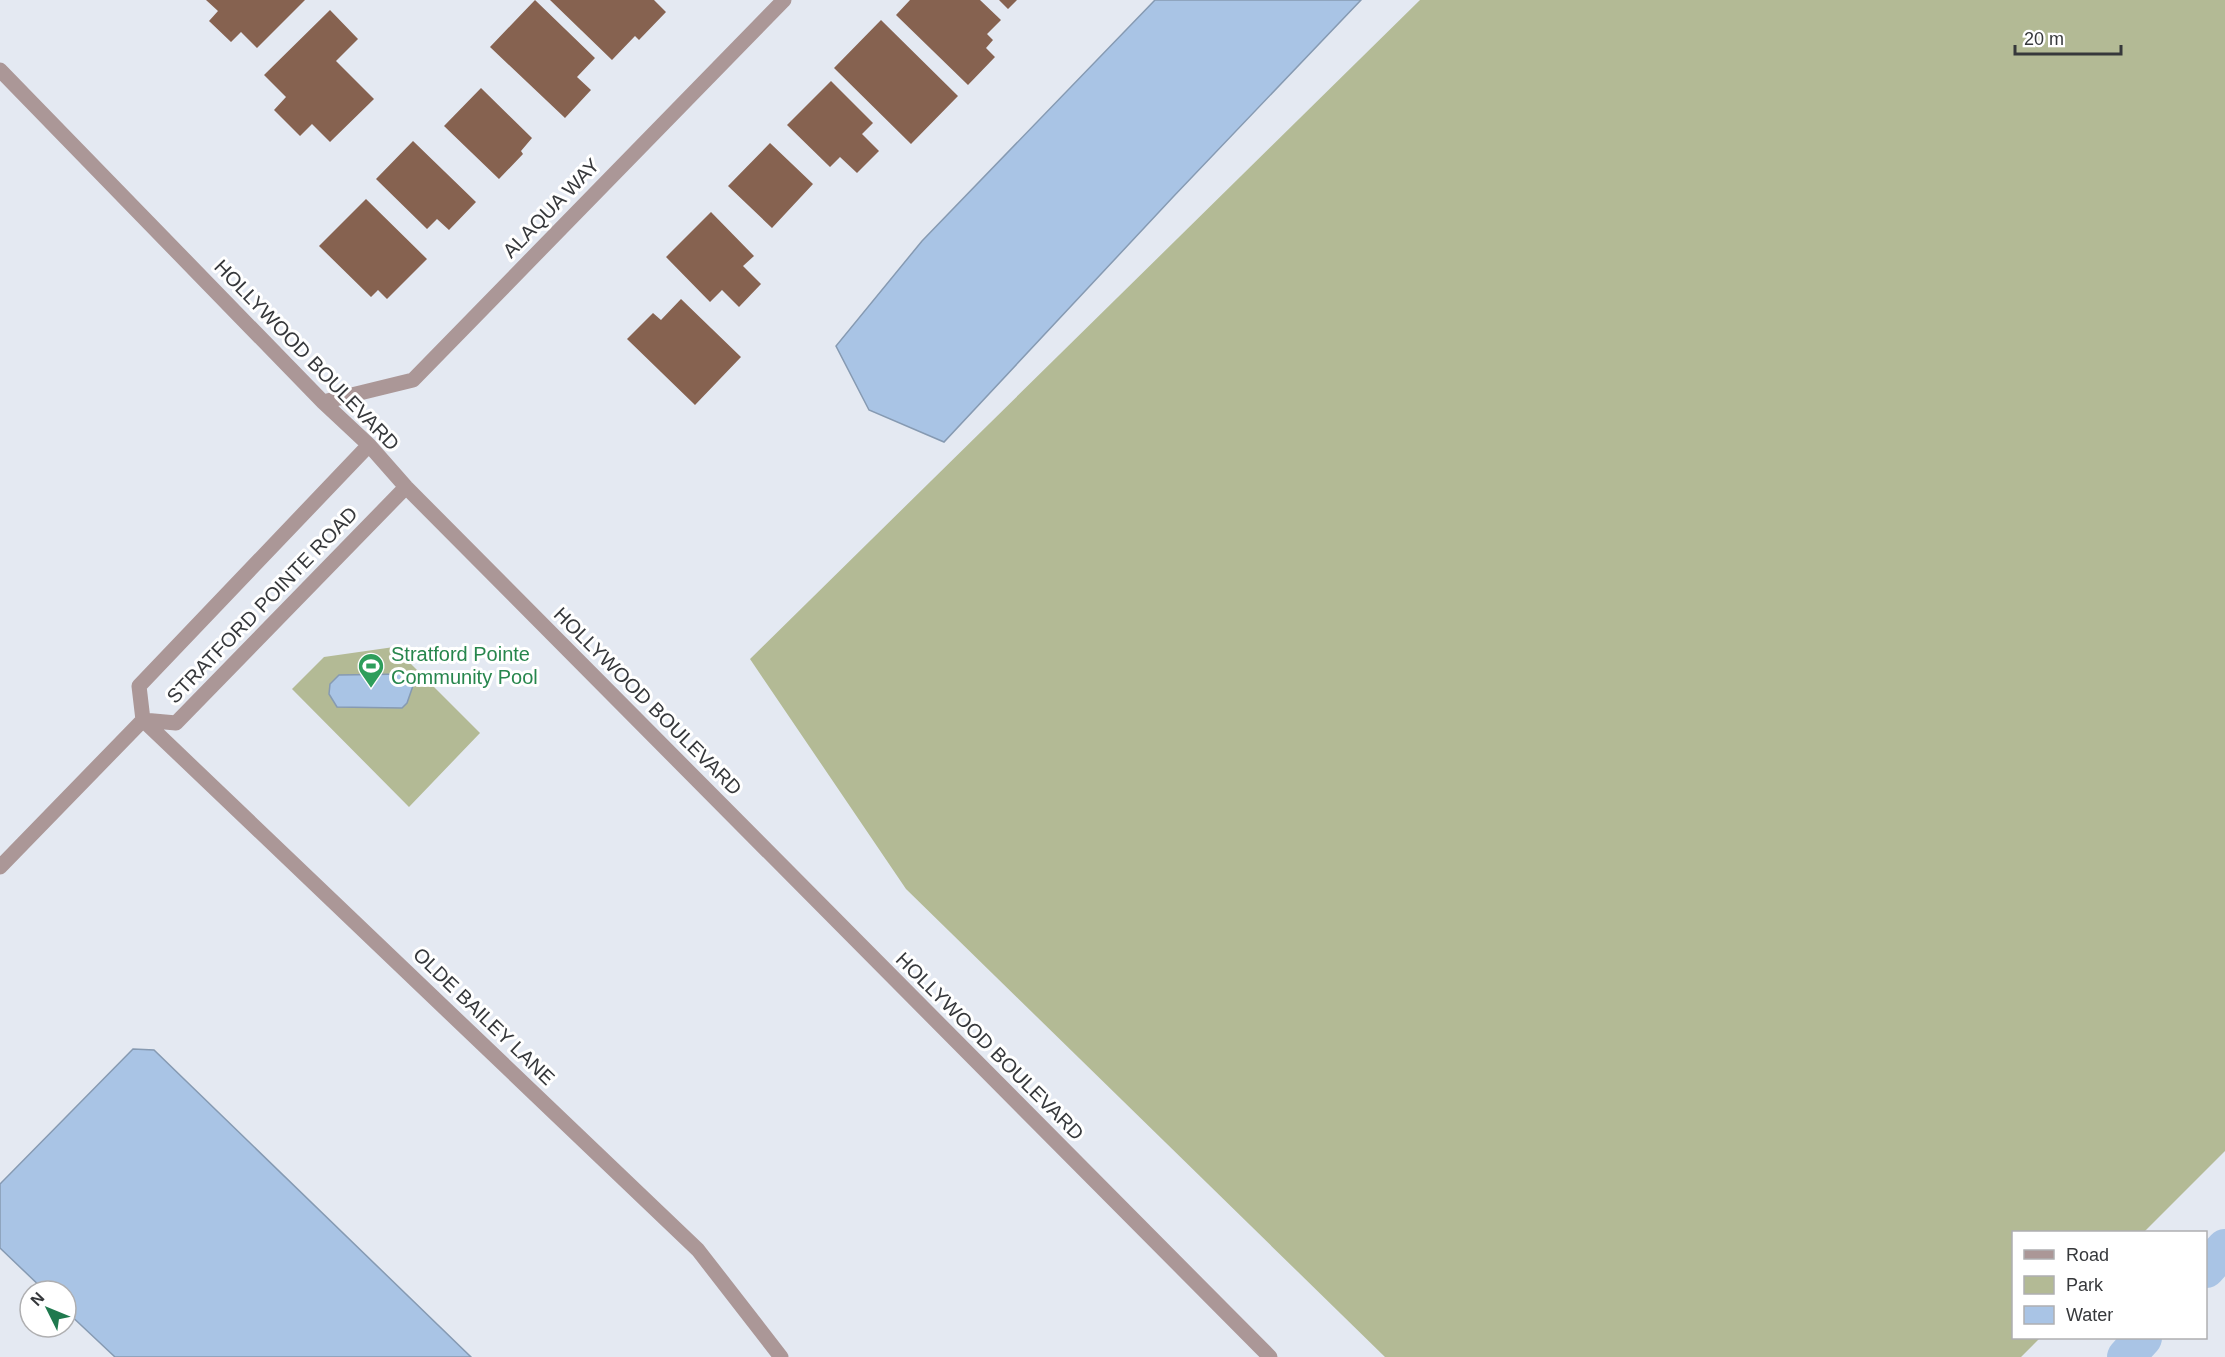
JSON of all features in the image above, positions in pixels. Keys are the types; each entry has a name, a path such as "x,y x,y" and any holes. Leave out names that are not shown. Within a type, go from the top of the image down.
{"street":[{"name":"ALAQUA WAY","path":"323,402 413,380 784,0"},
{"name":"HOLLYWOOD BOULEVARD","path":"0,70 323,402 369,445 406,487 1270,1357"},
{"name":"STRATFORD POINTE ROAD","path":"369,445 139,686 142,720 176,723 406,487"},
{"path":"0,867 142,720"},
{"name":"OLDE BAILEY LANE","path":"142,720 698,1250 781,1357"}],"green space":[{"path":"1420,0 2225,0 2225,1151 2145,1231 2012,1231 2012,1339 2039,1339 2021,1357 1385,1357 906,889 750,659"},
{"path":"394,647 480,733 409,807 292,689 324,657"}],"water":[{"path":"1155,0 1361,0 944,442 869,410 836,346 922,241"},
{"name":"Stratford Pointe Community Pool","path":"406,674 415,680 407,703 402,708 337,707 329,694 330,684 339,675"},
{"path":"133,1049 154,1050 471,1357 115,1357 78,1322 78,1279 32,1279 0,1248 0,1184"}],"building":[{"path":"206,0 305,0 257,48 241,32 231,42 209,21 218,11"},
{"path":"535,0 595,58 577,77 591,90 565,118 490,47"},
{"path":"550,0 654,0 666,12 639,40 635,36 612,60"},
{"path":"910,0 980,0 1001,20 987,34 993,40 986,48 995,57 968,85 896,15"},
{"path":"999,0 1017,0 1008,9"},
{"path":"330,10 358,39 336,61 374,99 330,142 312,124 300,136 274,110 286,97 264,75"},
{"path":"881,20 958,96 911,144 834,68"},
{"path":"831,81 873,123 862,134 879,151 857,173 840,157 830,167 787,125"},
{"path":"481,88 532,138 521,151 523,154 499,179 444,126"},
{"path":"413,141 476,202 449,230 437,219 427,229 376,179"},
{"path":"770,143 813,184 772,228 728,186"},
{"path":"366,199 427,259 387,299 378,290 371,297 319,246"},
{"path":"711,212 754,256 743,266 761,284 739,307 722,290 710,302 666,257"},
{"path":"681,299 741,357 695,405 627,339 653,313 661,320"}],"waterway":[{"path":"2207,1268 2225,1248"},
{"path":"2126,1357 2142,1339"}],"place":[{"name":"Stratford Pointe Community Pool","path":"371,689"}]}
